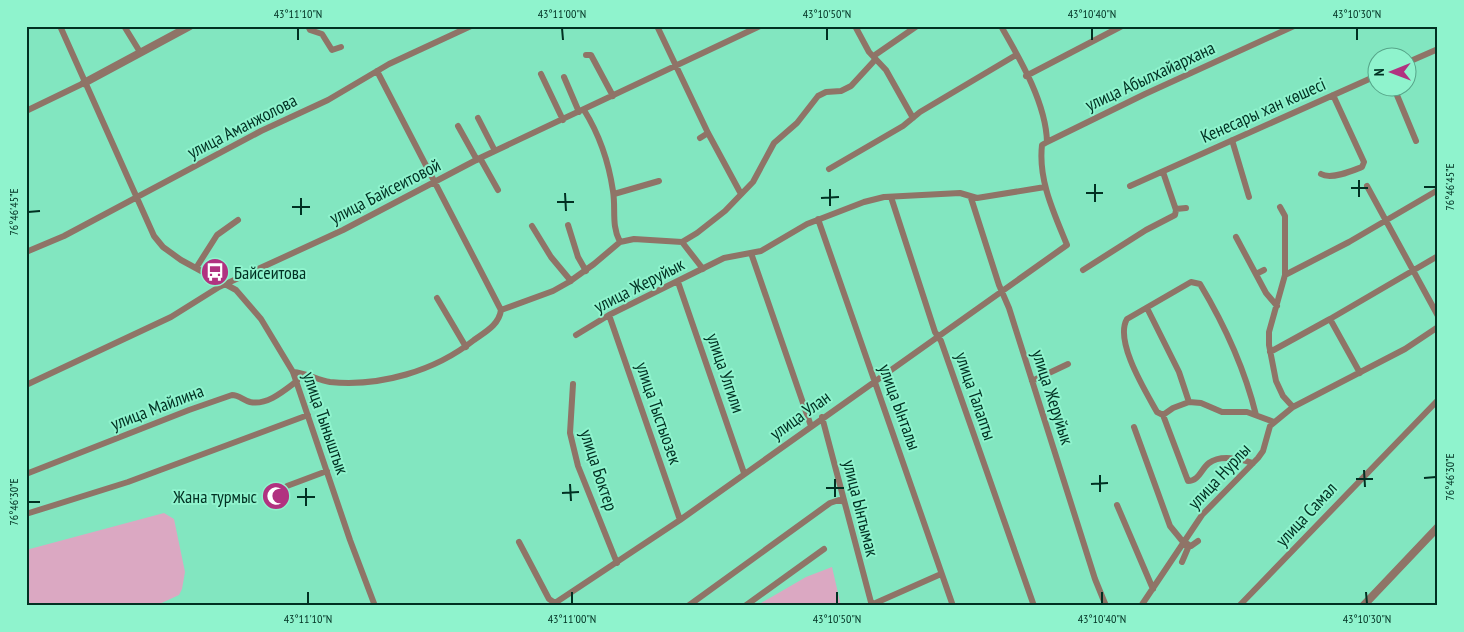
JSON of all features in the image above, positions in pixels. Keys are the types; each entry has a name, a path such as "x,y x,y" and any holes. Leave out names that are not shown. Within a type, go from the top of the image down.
{"street":[{"path":"54,26 59,26"},
{"name":"улица Тыныштык","path":"59,26 154,236 162,247 236,290 261,319 293,372 375,606"},
{"path":"124,26 140,52"},
{"path":"26,111 84,83 190,26"},
{"path":"308,26 310,30 322,34 332,50 342,47"},
{"name":"улица Аманжолова","path":"26,252 64,236 261,131 328,100 377,71 462,28 471,26"},
{"path":"657,26 708,133 741,194"},
{"name":"улица Байсеитовой","path":"26,384 164,321 228,284 343,230 478,159 760,26"},
{"path":"855,26 913,118"},
{"path":"500,310 553,291 572,281 620,242 634,239 682,242 715,220 753,182 774,143 797,122 818,96 826,92 841,91 851,86 874,61 875,55 917,26"},
{"path":"1001,26 1041,105 1047,142 1042,145 1041,153 1044,188"},
{"path":"1026,76 1122,26"},
{"name":"улица Абылхайархана","path":"1047,142 1145,94 1294,26"},
{"path":"1416,59 1438,49"},
{"path":"586,55 591,55 597,63 613,96"},
{"path":"829,170 1016,55"},
{"path":"293,372 304,372 328,382 348,382 384,379 435,365 466,347 496,323 500,310 377,71"},
{"path":"541,74 563,120"},
{"path":"564,77 603,150 614,194 614,227 620,242"},
{"name":"Кенесары хан көшесі","path":"1130,186 1366,80"},
{"path":"1321,174 1326,176 1351,172 1362,167 1364,162 1333,95"},
{"path":"1398,98 1416,141"},
{"path":"478,118 495,151"},
{"path":"458,126 498,190"},
{"path":"700,138 708,133"},
{"path":"1232,140 1250,197"},
{"path":"1083,270 1129,240 1175,215 1176,209 1163,172"},
{"path":"614,194 659,181"},
{"path":"1367,186 1438,316"},
{"name":"улица Жеруйык","path":"576,335 724,258 761,251 818,219 864,202 891,197 960,193 971,198 1044,188"},
{"name":"улица Улан","path":"519,542 549,599 555,603 617,563 1067,244 1044,188"},
{"path":"1285,275 1349,242 1438,190"},
{"name":"улица Талапты","path":"891,197 935,332 1034,606"},
{"name":"улица Жеруйык","path":"971,198 1095,579 1106,606"},
{"path":"1280,207 1285,216 1285,275 1269,332 1270,352 1276,381 1283,396 1293,407"},
{"path":"1176,209 1186,208"},
{"name":"улица Ынталы","path":"818,219 953,606"},
{"path":"196,268 217,235 238,220"},
{"path":"568,225 578,257 586,271"},
{"path":"532,226 552,257 572,281"},
{"path":"1236,237 1270,300 1277,306"},
{"path":"682,242 703,269"},
{"path":"751,253 811,426"},
{"path":"1270,352 1438,256"},
{"path":"1256,274 1264,270"},
{"name":"улица Улгили","path":"678,282 744,474"},
{"path":"1253,463 1228,458 1217,460 1208,463 1201,474 1192,481 1188,481 1164,415 1157,412 1126,345 1125,322 1191,282 1200,284 1239,364 1250,392 1256,415"},
{"path":"437,298 466,347"},
{"path":"1147,308 1178,372 1189,402"},
{"name":"улица Тыстыозек","path":"610,316 680,520"},
{"path":"1330,319 1360,373"},
{"name":"улица Нурлы","path":"1141,606 1202,514 1263,451 1268,431 1274,422 1293,407 1405,349 1438,327"},
{"path":"1032,381 1068,364"},
{"name":"улица Майлина","path":"26,474 232,395 253,403 270,399 297,381"},
{"name":"улица Боктер","path":"573,384 570,433 578,466 617,563"},
{"name":"улица Самал","path":"1239,606 1438,400"},
{"path":"1164,415 1173,408 1189,402 1201,403 1211,409 1230,414 1247,412 1266,421 1274,422"},
{"path":"26,514 128,482 308,415"},
{"name":"улица Ынтымак","path":"822,417 872,606"},
{"path":"1134,426 1170,526 1184,542 1191,546 1198,541"},
{"path":"287,486 327,471"},
{"path":"688,606 830,504 839,500 844,502"},
{"path":"1118,505 1153,589"},
{"path":"1362,606 1438,527"},
{"path":"1182,562 1187,553 1184,542"},
{"path":"745,606 824,549"},
{"path":"872,606 941,574"}],"shaded area":[{"path":"164,513 174,519 185,572 179,595 155,606 26,606 26,550"},
{"path":"832,567 841,606 756,606 806,577"}],"place":[{"name":"Байсеитова","path":"215,272"},
{"name":"Жана турмыс","path":"276,496"}]}
